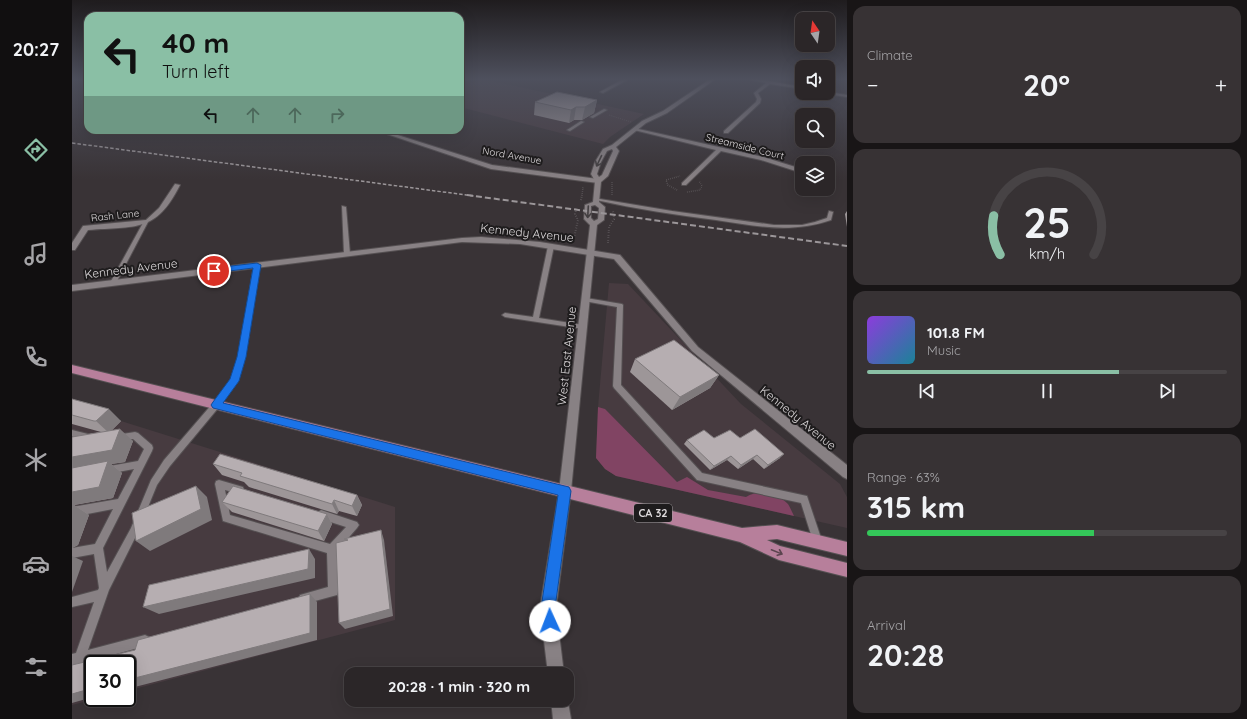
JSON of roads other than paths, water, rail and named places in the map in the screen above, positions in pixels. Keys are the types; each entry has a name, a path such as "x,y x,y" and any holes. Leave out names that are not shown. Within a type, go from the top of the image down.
{"main road":[{"name":"CA 32","path":"72,369 742,535 779,553 847,570"},
{"name":"CA 32","path":"742,535 777,532 847,549"}],"street":[{"name":"West East Avenue","path":"596,201 598,181 594,174 598,162 605,150 614,148 624,137 636,128 658,114 666,112"},
{"path":"726,132 748,112"},
{"name":"Streamside Court","path":"636,128 720,148 795,169"},
{"name":"Nord Avenue","path":"389,134 491,167 598,181"},
{"path":"598,181 605,176 616,152 614,148"},
{"path":"684,184 720,148"},
{"name":"Rash Lane","path":"72,248 86,228 146,222 158,213 166,204 177,185"},
{"name":"West East Avenue","path":"594,224 601,220 602,207 596,201"},
{"name":"West East Avenue","path":"594,224 587,218 588,205 596,201"},
{"name":"West East Avenue","path":"555,667 548,608 565,491 594,224"},
{"name":"Kennedy Avenue","path":"72,288 484,238 551,246 617,257 695,349 847,473"},
{"path":"561,707 562,719"}],"lane":[{"path":"592,117 602,112"},
{"path":"569,130 582,122"},
{"path":"596,201 780,227 820,223 829,219 831,212"},
{"path":"344,207 347,254"},
{"path":"113,283 146,222"},
{"path":"536,319 551,246"},
{"path":"76,659 102,592 134,531 154,483 168,463 234,381 242,357 257,265"},
{"path":"586,300 620,305 617,386 700,477 804,499 817,541"},
{"path":"505,315 583,327"},
{"path":"72,433 99,440 79,444"},
{"path":"102,592 98,548 149,448 135,434 106,439"},
{"path":"95,473 141,464"},
{"path":"249,493 219,484 226,518 332,549"},
{"path":"72,512 121,503"},
{"path":"295,601 333,591 332,549 354,525 309,512"},
{"path":"72,553 98,548"},
{"path":"72,602 102,592"},
{"path":"76,659 156,638"}],"railway":[{"path":"72,143 474,196"},
{"path":"467,195 847,246"}]}
